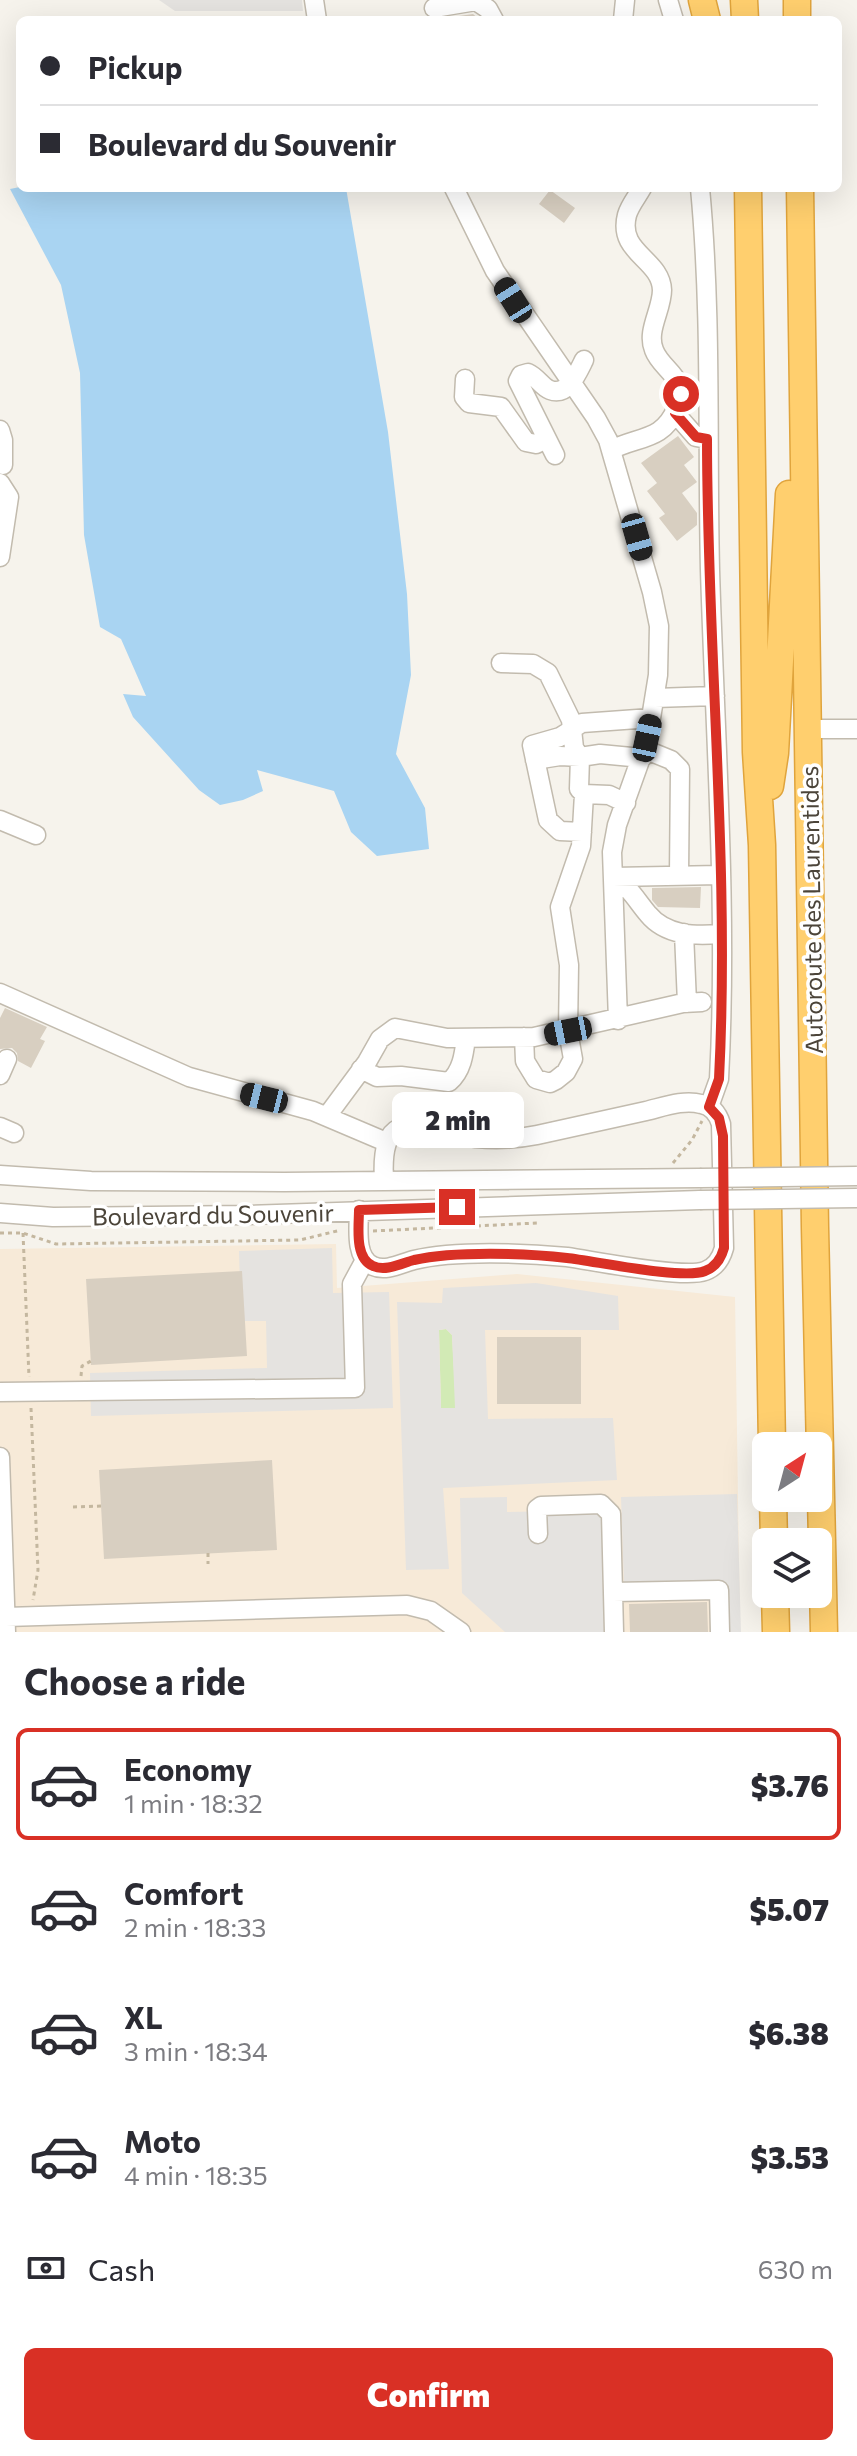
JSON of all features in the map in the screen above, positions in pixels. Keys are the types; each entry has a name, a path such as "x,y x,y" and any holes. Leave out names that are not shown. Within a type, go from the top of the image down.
{"highway":[{"path":"734,192 750,290"},
{"path":"748,192 756,752 762,845 772,1432"},
{"name":"Autoroute des Laurentides","path":"800,192 824,1632"},
{"path":"762,845 775,753 802,299"},
{"path":"775,1608 776,1632"}],"street":[{"path":"434,9 476,1 488,9 492,16"},
{"path":"456,192 495,271 596,418 611,450 656,608 659,644 655,698 643,754 614,840 611,861 618,1020"},
{"path":"611,450 659,433 667,426 675,413 681,388 656,355 652,343 662,287 656,272 633,248 625,226 629,210 640,192"},
{"path":"700,192 706,277 707,439 720,875 719,1079 709,1107"},
{"path":"465,379 464,397 469,403 501,407 526,442 550,447 518,385 519,377 524,373 533,375 546,388 555,391 572,383 584,360"},
{"path":"675,413 696,437 707,439"},
{"path":"0,430 3,440 1,474 9,497 0,557"},
{"path":"501,663 526,662 544,669 570,716 574,748 580,757 579,789 584,794 609,795 626,803"},
{"path":"655,698 715,696"},
{"path":"582,832 560,831 548,820 532,745 560,737 582,723 651,718"},
{"path":"808,729 857,729"},
{"path":"535,760 617,753 671,760 680,769 679,875"},
{"path":"524,1037 525,1061 536,1079 550,1083 561,1078 571,1065 573,1052 568,1031 569,965 560,907 577,861 584,794"},
{"path":"0,820 36,835"},
{"path":"613,877 720,875"},
{"path":"613,877 632,892 656,922 669,930 720,934"},
{"path":"327,1116 380,1039 395,1028 412,1029 437,1037 524,1037 568,1031 695,1002 684,933"},
{"path":"0,993 189,1077 327,1116 386,1142"},
{"path":"361,1069 377,1077 401,1076 449,1082 461,1065 466,1038"},
{"path":"359,1210 360,1245 365,1260 380,1268 436,1257 534,1255 690,1274 706,1271 719,1261 725,1239 723,1136 719,1118 709,1107 699,1103 673,1105 506,1139 477,1138 410,1125 397,1130 386,1142 384,1180"},
{"name":"Boulevard du Souvenir","path":"0,1175 135,1181 857,1176"},
{"name":"Boulevard du Souvenir","path":"0,1213 68,1217 246,1215 857,1198"},
{"path":"0,1392 355,1388 352,1284 365,1260"},
{"path":"0,1457 6,1625 407,1605 431,1611 461,1632"},
{"path":"538,1534 537,1509 541,1506 601,1504 611,1514 614,1632"},
{"path":"613,1592 719,1590 720,1632"}],"path":[{"path":"673,1163 692,1140 709,1107"},
{"path":"380,1231 543,1223"},
{"name":"Boulevard du Souvenir","path":"0,1233 23,1233 56,1244 300,1240 334,1230"},
{"path":"23,1233 29,1381"},
{"path":"81,1381 82,1366 91,1361"},
{"path":"30,1402 38,1570 33,1597"},
{"path":"73,1507 101,1506"},
{"path":"208,1553 208,1564"}],"shaded area":[{"path":"159,0 302,0 303,11 175,11"},
{"path":"336,1244 337,1288 517,1274 735,1297 740,1632 0,1632 0,1249"},
{"path":"332,1248 333,1293 389,1292 393,1408 91,1416 90,1373 267,1368 266,1321 241,1321 239,1251"},
{"path":"536,1283 618,1296 619,1330 485,1330 488,1419 613,1418 617,1480 443,1488 449,1569 406,1570 397,1302 442,1303 443,1288","holes":["446,1329 452,1335 455,1408 441,1408 439,1330"]},
{"path":"737,1494 741,1632 717,1632 716,1583 624,1585 621,1497"},
{"path":"507,1497 507,1512 607,1510 609,1632 505,1632 462,1593 460,1498"}],"green space":[{"path":"446,1329 452,1335 456,1408 441,1408 439,1330"}],"water":[{"path":"16,188 16,192 347,192 388,432 407,594 411,675 396,754 425,808 429,849 377,856 351,832 334,791 257,770 263,791 220,805 199,790 133,717 123,694 146,696 121,639 100,627 84,535 80,373 61,285 10,189"}],"building":[{"path":"548,192 553,192 575,208 564,223 539,204"},
{"path":"678,436 694,457 684,465 697,482 682,493 697,513 697,525 677,541 659,518 665,514 647,491 657,483 641,463"},
{"path":"701,887 700,908 658,907 652,900 652,888"},
{"path":"5,1008 47,1027 40,1039 45,1041 31,1068 18,1061 17,1053 12,1048 0,1049 0,1018"},
{"path":"242,1271 247,1356 91,1365 86,1279"},
{"path":"497,1337 581,1337 581,1404 497,1404"},
{"path":"272,1460 277,1550 104,1559 99,1470"},
{"path":"707,1602 708,1632 630,1632 629,1604"}],"route":[{"path":"457,1207 359,1210 359,1240 363,1255 368,1263 380,1268 436,1257 514,1255 564,1257 690,1274 712,1268 719,1261 724,1248 723,1136 719,1118 709,1107 719,1079 721,886 707,439 696,437 675,413 681,394"}]}
